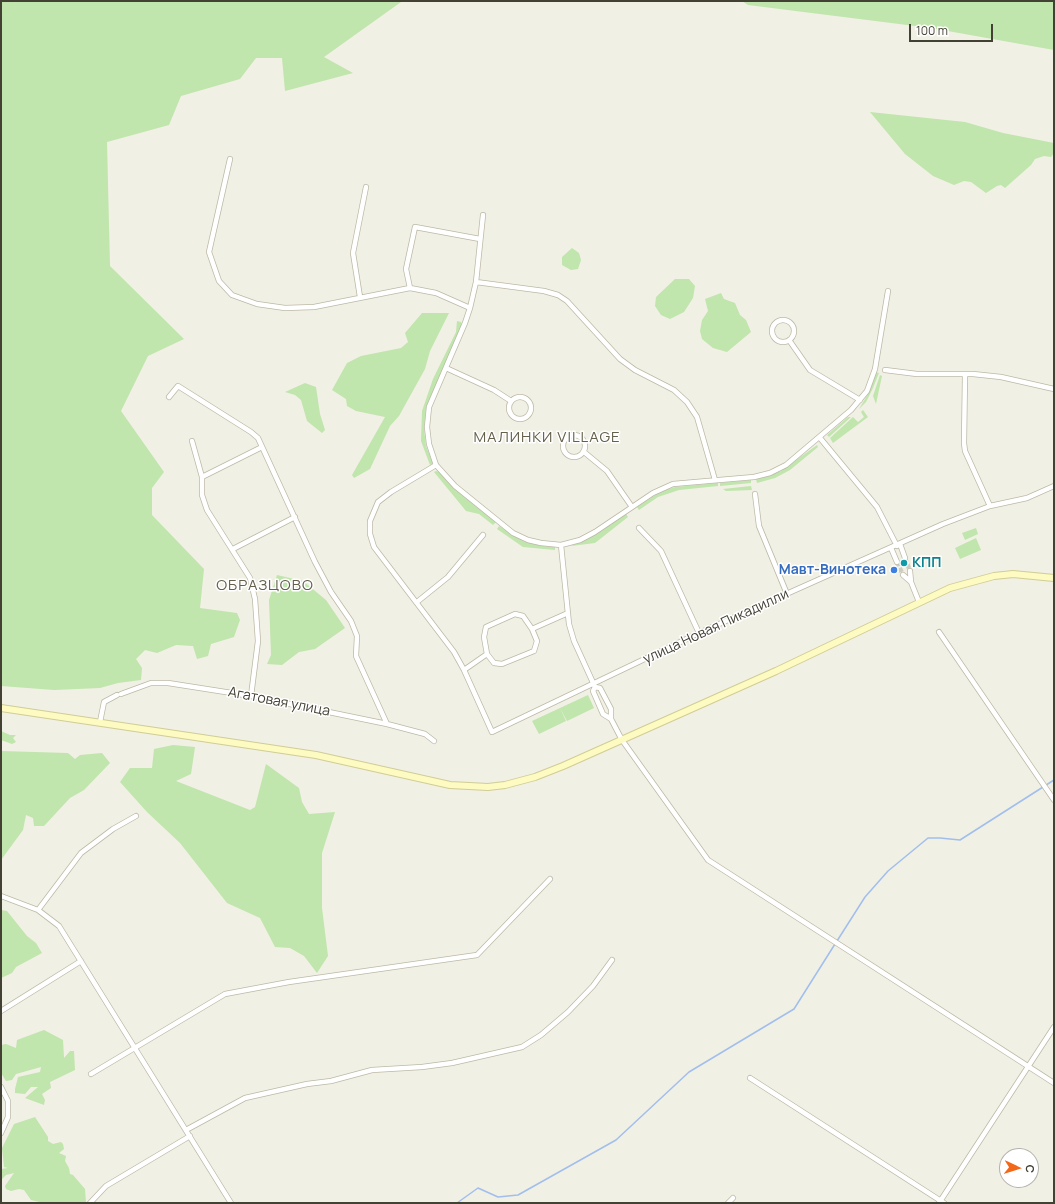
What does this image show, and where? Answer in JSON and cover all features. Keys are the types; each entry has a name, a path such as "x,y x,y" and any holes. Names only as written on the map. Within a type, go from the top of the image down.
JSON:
{"street":[{"path":"230,159 209,252 219,281 232,295 257,304 285,308 314,307 410,288 436,292 470,308"},
{"path":"360,297 353,253 366,187"},
{"path":"483,215 476,282 470,308 429,407 427,428 429,444 436,465 456,486 513,533 528,540 562,545 580,540 595,532 653,493 673,484 754,477 770,473 786,465 820,438 860,400 867,391 875,369 888,291"},
{"path":"410,288 406,268 415,227 480,239"},
{"path":"476,282 544,291 558,295 567,301 620,359 634,370 674,390 687,402 697,417 715,480"},
{"path":"786,321 792,325 794,332 789,340 781,342 774,338 772,332 776,323 786,321"},
{"path":"789,340 810,370 860,400"},
{"path":"446,368 494,390 511,401"},
{"path":"885,370 917,374 1001,377 1054,389"},
{"path":"965,375 965,451 990,506"},
{"path":"168,397 178,386 251,432 258,438 315,562 331,592 351,621 357,636 356,656 386,724"},
{"path":"517,397 527,399 531,408 528,415 521,419 514,417 509,411 511,401 517,397"},
{"path":"572,435 579,436 584,441 584,452 575,458 568,455 564,449 564,442 572,435"},
{"path":"820,438 877,507 905,558"},
{"path":"192,441 202,477 202,495 207,510 250,578 255,599 258,641 251,696"},
{"path":"202,477 262,448"},
{"path":"584,452 607,471 632,507"},
{"path":"436,465 391,492 378,502 370,521 370,534 374,547 454,652 464,670 487,654"},
{"name":"улица Новая Пикадилли","path":"464,670 492,732 595,686 699,633 898,545 990,506 1027,498 1054,486"},
{"path":"756,494 759,526 788,594"},
{"path":"233,549 295,517"},
{"path":"639,528 660,551 699,633"},
{"path":"417,602 448,577 483,534"},
{"path":"562,545 569,624 574,640 595,686 600,688 611,709 611,719 622,740 708,860 1054,1083"},
{"path":"892,548 897,562"},
{"path":"910,571 911,582 919,602"},
{"path":"903,575 911,582"},
{"path":"1,708 316,755 450,785 488,787 505,785 535,777 622,740 776,671 950,588 994,576 1021,575 1054,578"},
{"path":"532,628 568,613"},
{"path":"515,614 523,616 532,628 537,641 534,651 502,664 494,663 487,654 484,637 486,628 515,614"},
{"path":"939,632 1054,800"},
{"name":"Агатовая улица","path":"100,722 104,702 119,694 151,683 168,683 251,696 386,724 425,734 434,741"},
{"path":"595,686 593,691 603,714 611,719"},
{"path":"38,910 81,853 113,829 136,816"},
{"path":"91,1074 225,994 289,982 477,955 550,879"},
{"path":"1,896 38,910 59,926 231,1203"},
{"path":"186,1130 245,1098 307,1084 331,1081 372,1070 422,1067 522,1047 541,1035 568,1012 593,986 612,960"},
{"path":"1,1011 81,961"},
{"path":"750,1078 941,1202 1027,1066 1054,1027"},
{"path":"1,1087 8,1102 8,1117 1,1133"},
{"path":"90,1203 106,1186 190,1136"},
{"path":"728,1203 733,1198"}],"green space":[{"path":"1,1 401,2 324,57 353,73 285,91 282,58 256,58 240,79 181,96 169,125 107,142 110,266 184,339 148,356 121,411 164,472 152,488 152,515 204,569 200,608 237,613 240,620 234,637 211,644 208,656 197,659 193,646 176,645 157,653 145,650 136,659 142,668 141,680 118,683 100,688 54,690 1,686"},
{"path":"742,1 1054,1 1054,50 931,28 748,5"},
{"path":"870,112 965,122 1003,133 1054,143 1054,153 1051,157 1044,156 1035,159 1031,165 1005,188 1001,185 997,186 986,193 971,182 964,181 954,185 933,176 905,154"},
{"path":"572,248 579,253 581,260 578,269 571,270 562,265 562,257"},
{"path":"675,279 689,279 695,286 693,298 684,312 670,319 661,315 655,306 656,297"},
{"path":"721,293 724,299 735,303 740,315 746,320 751,332 727,352 713,348 702,339 700,331 702,320 708,311 705,299"},
{"path":"422,313 449,313 430,351 425,369 399,416 390,426 370,469 354,478 352,475 385,417 356,411 347,406 346,399 332,390 347,363 361,356 401,348 408,342 405,333"},
{"path":"457,321 461,322 462,325 426,408 424,428 426,446 432,461 432,464 430,465 421,441 422,411 433,379 456,332"},
{"path":"876,372 879,373 873,388 866,402 859,409 868,394"},
{"path":"880,375 882,376 876,404 873,396"},
{"path":"305,383 316,387 320,414 325,430 322,433 307,421 301,400 295,395 285,392"},
{"path":"863,410 868,417 833,443 830,438 853,417 858,422 864,417 861,412"},
{"path":"848,417 851,417 829,437 827,435"},
{"path":"817,445 818,447 790,470 775,478 757,483 756,479 781,471"},
{"path":"434,472 439,472 461,494 496,522 493,525 479,514 466,511"},
{"path":"751,480 751,483 720,486 720,483"},
{"path":"718,483 718,486 679,490 658,497 639,510 637,507 660,492 675,487"},
{"path":"751,486 752,490 726,491 723,489"},
{"path":"626,514 628,517 595,543 571,546 591,537"},
{"path":"499,526 523,541 542,546 555,547 555,550 523,547 497,529"},
{"path":"976,528 978,534 965,540 962,533"},
{"path":"976,538 981,550 960,559 955,548"},
{"path":"277,575 303,581 326,600 345,628 315,649 299,652 282,665 267,664 271,655 269,600"},
{"path":"588,695 594,708 567,721 560,708"},
{"path":"560,708 566,721 539,734 532,721"},
{"path":"1,731 10,735 16,735 13,738 16,742 12,744 1,740"},
{"path":"173,745 195,747 191,774 176,781 250,810 255,807 266,764 299,788 302,802 309,814 335,812 322,853 322,908 328,956 317,973 304,956 290,948 275,947 260,918 227,903 180,843 147,812 120,782 130,768 152,768 154,749"},
{"path":"1,751 68,753 75,759 80,755 102,753 110,763 84,790 70,798 44,826 34,826 33,818 26,815 23,830 1,860"},
{"path":"1,910 7,911 27,936 36,943 42,953 16,967 12,973 1,978"},
{"path":"44,1030 63,1040 64,1058 70,1051 74,1051 75,1070 50,1082 51,1088 42,1094 45,1100 44,1105 25,1098 38,1087 31,1087 25,1094 15,1093 18,1077 40,1072 41,1067 16,1074 12,1080 6,1081 1,1073 1,1045 6,1044 16,1048 17,1040"},
{"path":"35,1117 48,1137 48,1141 53,1144 61,1142 63,1144 64,1149 59,1153 66,1156 65,1161 69,1168 70,1174 73,1175 85,1189 86,1203 44,1203 31,1200 24,1190 19,1189 11,1191 6,1189 5,1186 14,1173 6,1175 1,1180 1,1169 8,1168 4,1167 2,1148 14,1124"}],"waterway":[{"path":"837,941 865,897 888,871 928,838 960,840 1054,780"},
{"path":"457,1203 478,1188 498,1197 518,1195 616,1140 689,1072 794,1009 835,944"}],"tunnel":[{"path":"905,558 910,571"},
{"path":"897,562 903,575"}],"place":[{"name":"КПП","path":"904,563"},
{"name":"Мавт-Винотека","path":"894,570"}],"district":[{"name":"МАЛИНКИ VILLAGE","path":"547,438"},
{"name":"ОБРАЗЦОВО","path":"265,586"}]}
